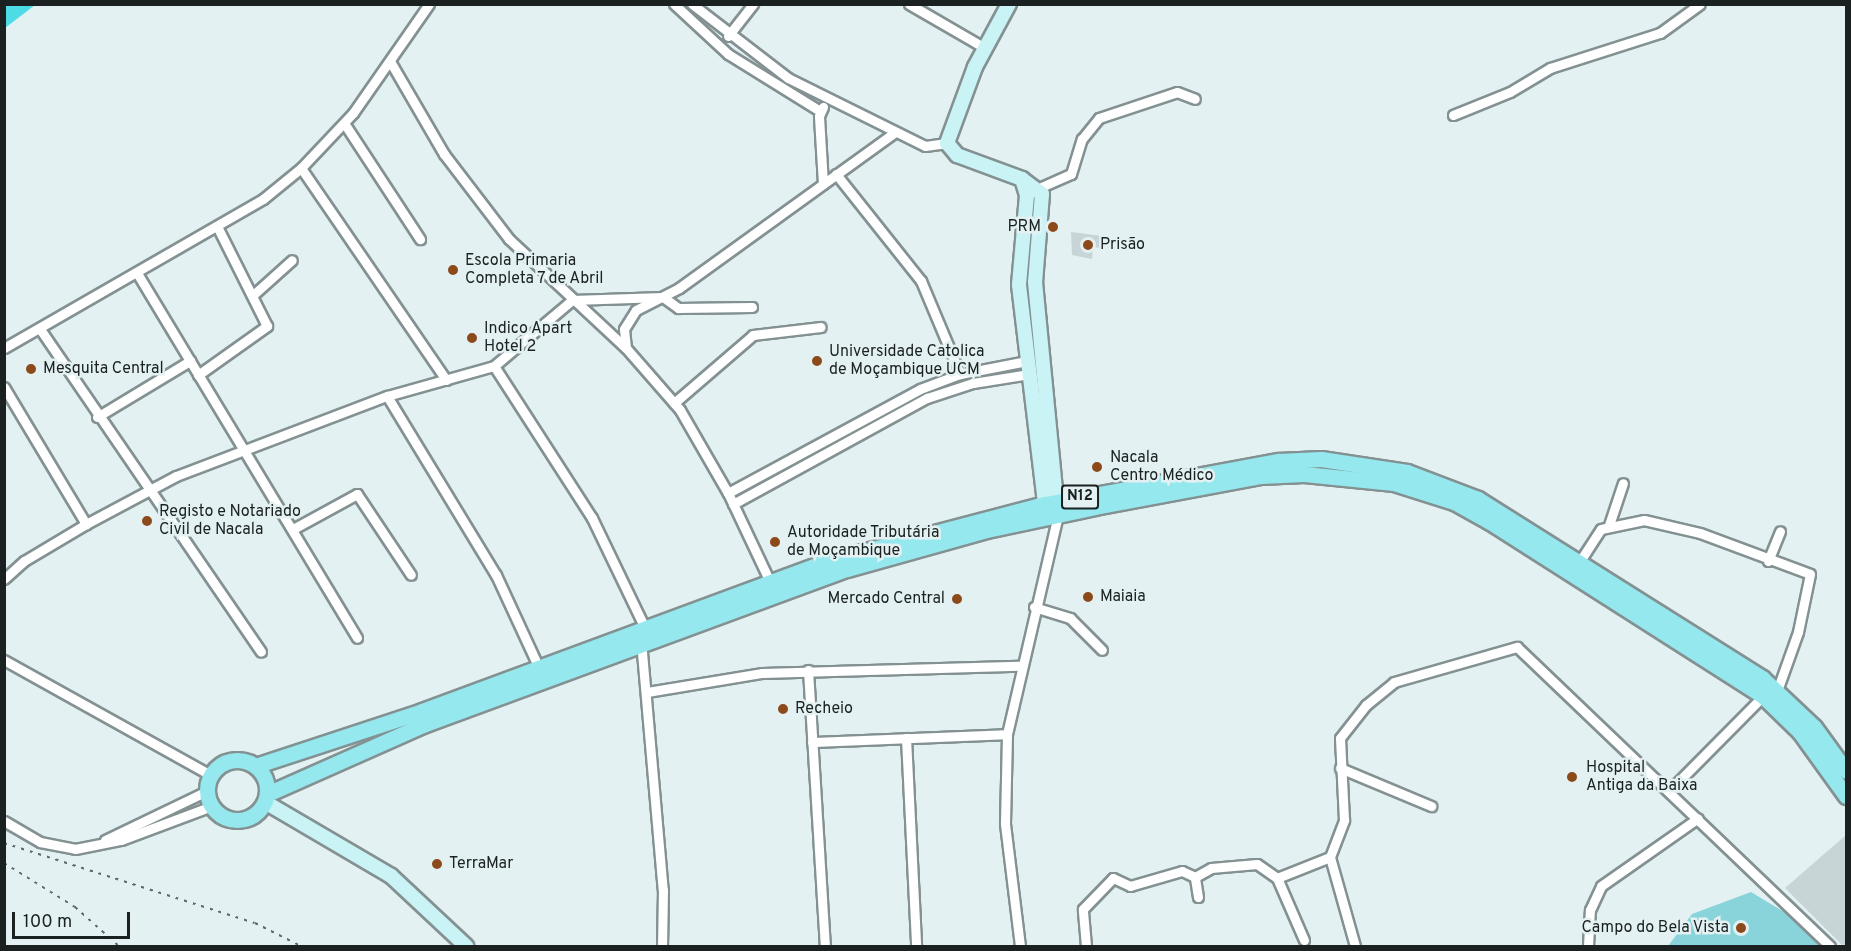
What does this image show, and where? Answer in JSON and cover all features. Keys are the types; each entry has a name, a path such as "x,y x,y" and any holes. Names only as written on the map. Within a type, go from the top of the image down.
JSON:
{"main road":[{"name":"N12","path":"255,766 423,718 772,586 1051,510 1278,461 1355,462 1452,487 1580,561 1770,694 1814,727 1846,771"},
{"name":"N12","path":"1051,510 1272,475 1335,474 1394,483 1454,502 1770,694 1846,796"},
{"name":"N12","path":"266,798 423,718 539,668 642,634"},
{"path":"228,761 255,766 265,778 266,798 242,819 225,818 209,798 211,775 228,761"}],"street":[{"path":"4,348 40,330 218,228 254,206 301,168 344,123 391,63 429,4"},
{"path":"674,4 728,54 820,111"},
{"path":"692,4 728,36 828,100 925,146 947,143"},
{"path":"728,36 753,4"},
{"path":"909,4 985,48"},
{"path":"947,143 985,48 1009,4"},
{"path":"1453,115 1510,92 1550,68 1660,33 1700,4"},
{"path":"391,63 444,154 509,239 626,348 674,403 728,493 772,586"},
{"path":"1039,188 1071,174 1082,139 1100,118 1180,92 1195,99"},
{"path":"823,184 820,111 828,100"},
{"path":"344,123 420,239"},
{"path":"626,348 624,329 631,316 663,297 895,132"},
{"path":"947,143 957,155 1022,178 1039,188 1042,199 1035,282 1053,537 1019,666 1007,734 1007,857 1020,946"},
{"path":"301,168 446,380"},
{"path":"836,174 921,281 960,375"},
{"path":"1022,178 1027,195 1019,285 1028,368 1051,510"},
{"path":"198,375 266,330 266,322 218,228"},
{"path":"253,296 292,260"},
{"path":"137,273 357,638"},
{"path":"4,579 24,561 151,487 387,396 494,366 572,300 663,297 678,308 752,307"},
{"path":"674,403 753,335 821,327"},
{"path":"40,330 98,417 151,487 261,651"},
{"path":"98,417 190,362"},
{"path":"494,366 592,518 642,634 663,890 662,946"},
{"path":"728,493 920,389 960,375 1028,368"},
{"path":"733,504 927,398 1028,368"},
{"path":"4,387 86,524"},
{"path":"387,396 496,575 539,668"},
{"path":"1609,525 1623,483"},
{"path":"293,529 357,494 411,575"},
{"path":"1580,561 1601,529 1609,525 1652,522 1700,533 1811,577 1798,632 1770,694 1669,791"},
{"path":"1768,561 1780,531"},
{"path":"1034,607 1070,618 1102,650"},
{"path":"1355,946 1330,857 1344,820 1338,746 1344,732 1366,705 1395,682 1517,647 1830,946"},
{"path":"4,660 211,775"},
{"path":"647,692 725,677 808,670 1019,666"},
{"path":"808,670 825,946"},
{"path":"812,742 1007,734"},
{"path":"906,738 916,946"},
{"path":"1341,768 1431,806"},
{"path":"4,821 55,847 92,846 209,798"},
{"path":"92,846 209,798"},
{"path":"266,798 391,876 466,946"},
{"path":"1588,946 1590,910 1601,886 1698,818"},
{"path":"1277,878 1330,857"},
{"path":"1086,946 1083,909 1113,878 1130,886 1182,872 1195,877 1232,864 1257,864 1277,878 1304,940"},
{"path":"1195,877 1198,897"}],"shaded area":[{"path":"5,4 35,4 35,5 5,28"},
{"name":"Campo do Bela Vista","path":"1751,892 1786,913 1820,946 1668,946 1692,914"}],"building":[{"name":"Prisão","path":"1071,232 1102,236 1101,248 1093,247 1092,259 1072,255"},
{"path":"1846,835 1846,946 1843,946 1785,888"}],"railway":[{"path":"4,843 255,923 301,946"},
{"path":"4,863 75,907 119,946"}],"place":[{"name":"PRM","path":"1053,227"},
{"name":"Prisão","path":"1088,245"},
{"name":"Escola Primaria Completa 7 de Abril","path":"453,270"},
{"name":"Indico Apart Hotel 2","path":"472,338"},
{"name":"Universidade Catolica de Moçambique UCM","path":"817,361"},
{"name":"Mesquita Central","path":"31,369"},
{"name":"Nacala Centro Médico","path":"1097,467"},
{"name":"Registo e Notariado Civil de Nacala","path":"147,521"},
{"name":"Autoridade Tributária de Moçambique","path":"775,542"},
{"name":"Maiaia","path":"1088,597"},
{"name":"Mercado Central","path":"957,599"},
{"name":"Recheio","path":"783,709"},
{"name":"Hospital Antiga da Baixa","path":"1572,777"},
{"name":"TerraMar","path":"437,864"},
{"name":"Campo do Bela Vista","path":"1741,928"}]}
